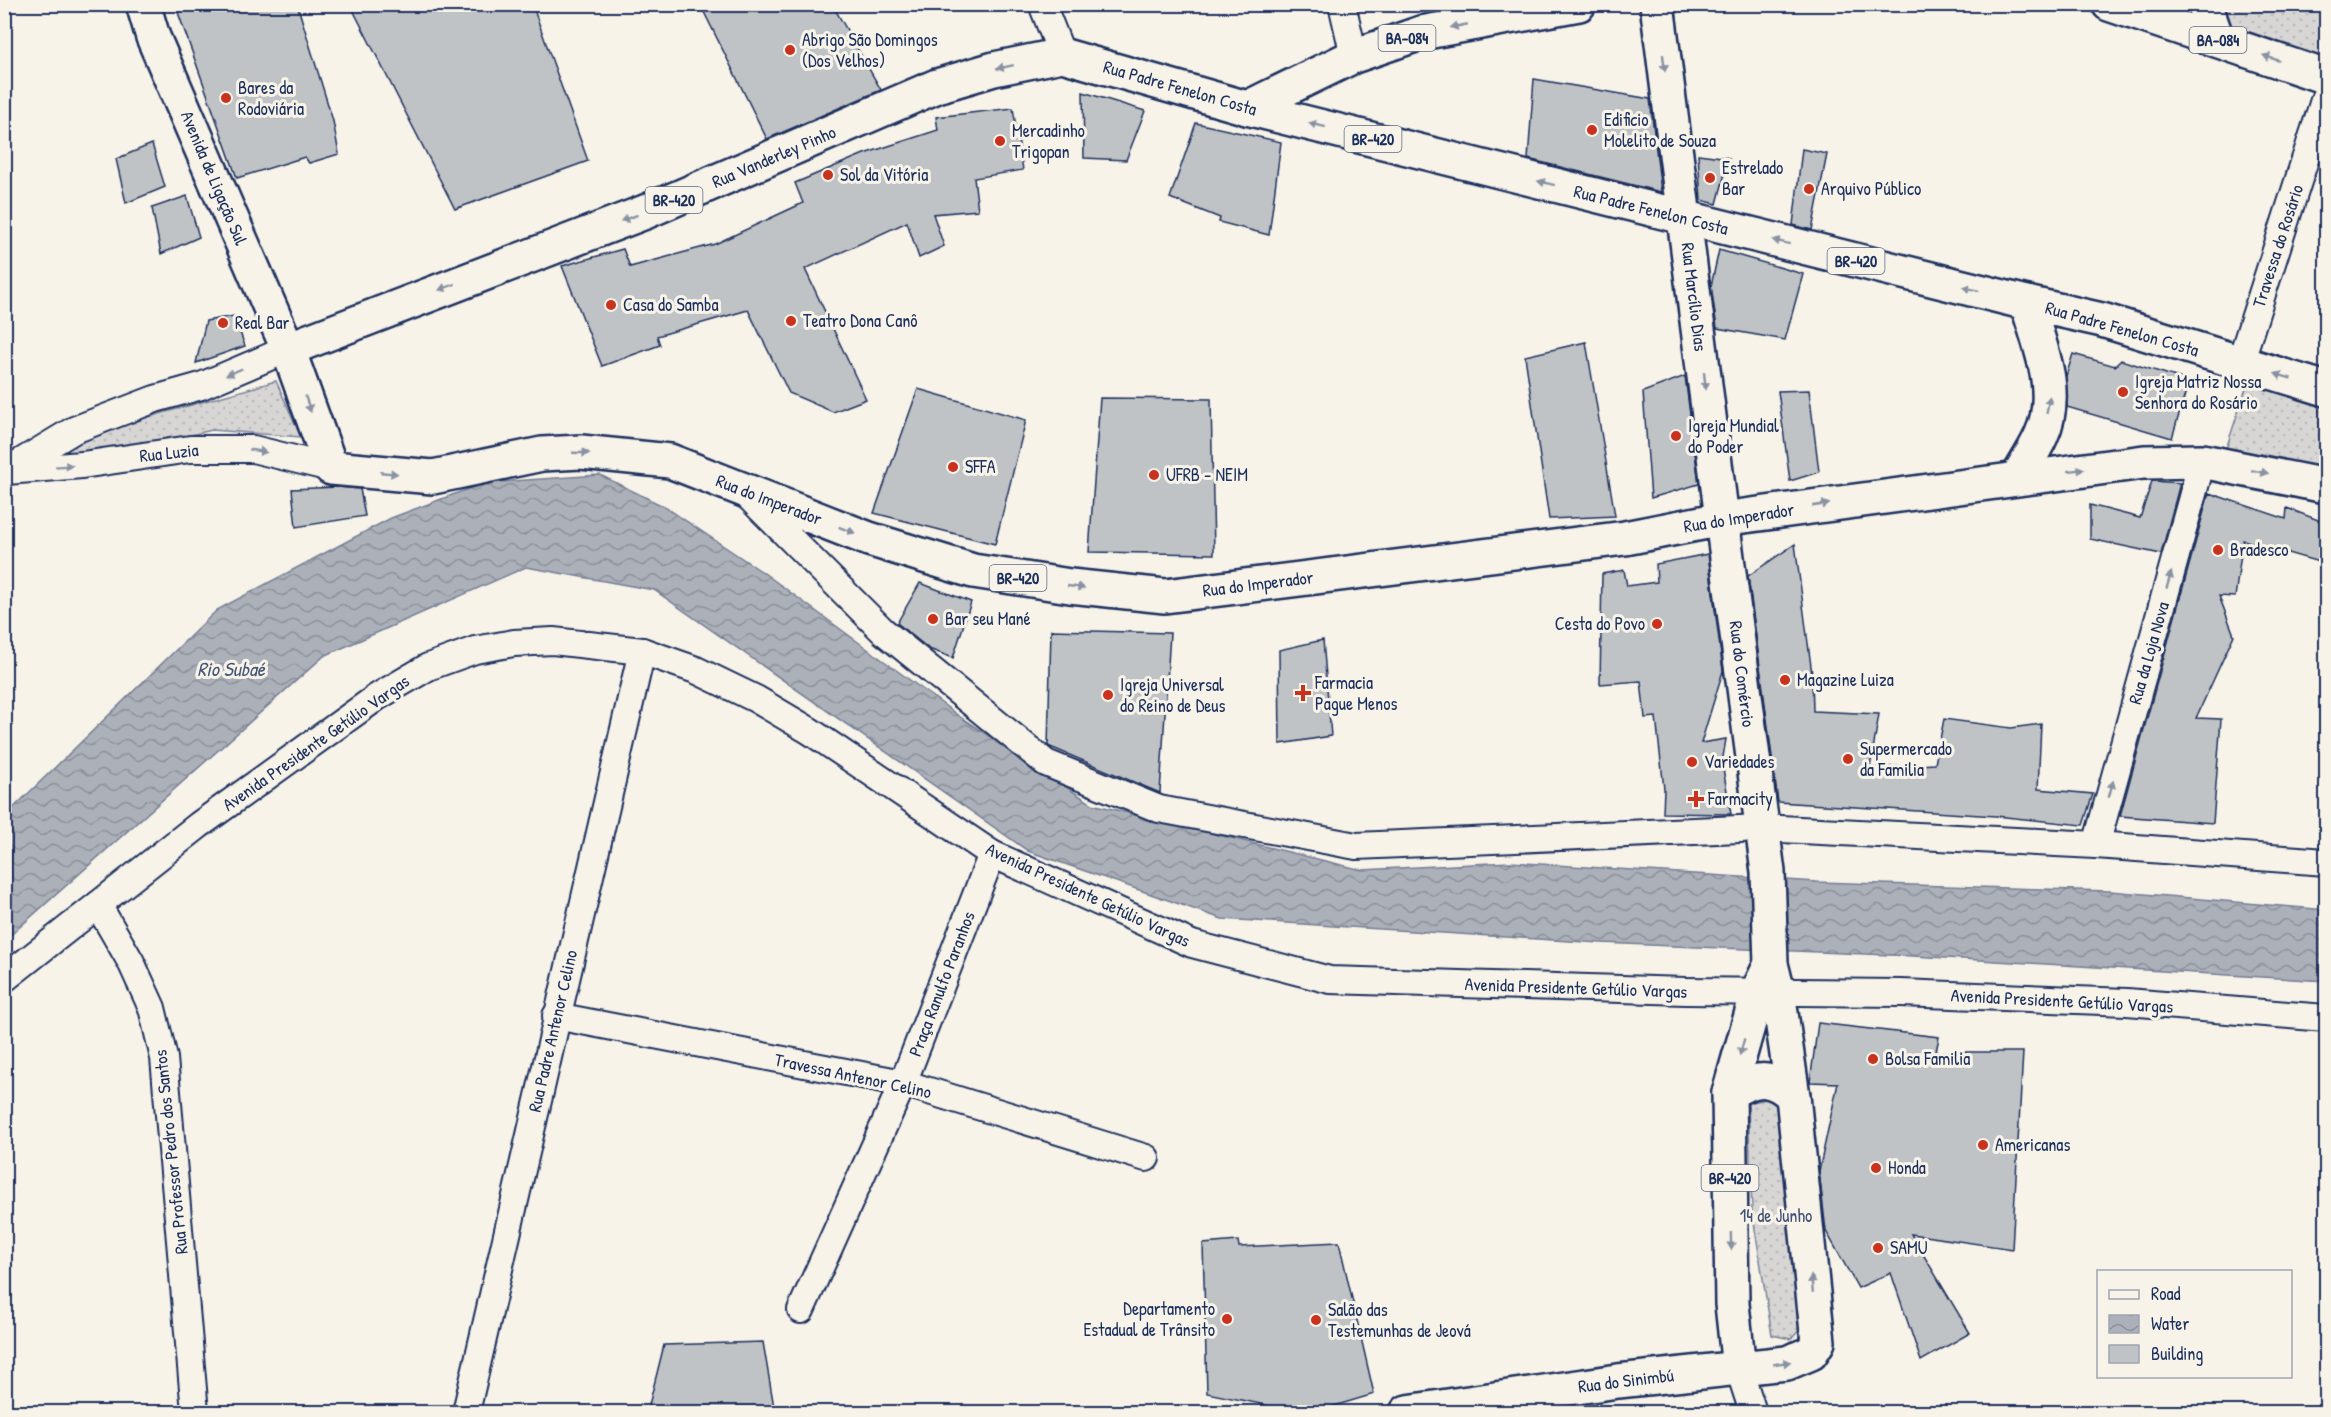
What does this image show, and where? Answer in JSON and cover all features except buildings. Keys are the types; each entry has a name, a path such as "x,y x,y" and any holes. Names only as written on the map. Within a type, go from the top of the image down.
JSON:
{"main road":[{"name":"Avenida de Ligação Sul","path":"143,4 153,37 288,349 331,468"},
{"name":"BA-084","path":"1247,108 1354,56 1420,33 1579,4"},
{"name":"Rua Marcílio Dias","path":"1657,4 1722,519"},
{"name":"BA-084","path":"2109,4 2326,77"},
{"path":"2205,4 2217,39"},
{"name":"Rua Vanderley Pinho","path":"288,349 519,258 645,212 937,86 994,69 1062,55"},
{"name":"Rua Padre Fenelon Costa","path":"1062,55 1247,108 2102,320 2326,389"},
{"path":"2018,477 2042,434 2050,399 2046,363 2027,303"},
{"name":"Rua do Imperador","path":"331,468 433,477 542,454 581,452 670,461 869,539 973,571 1070,586 1165,596 1625,538 1722,519 2018,477 2144,462 2202,461 2326,486"},
{"name":"Rua do Comércio","path":"1722,519 1762,828"},
{"name":"BR-420","path":"1762,828 1768,872 1769,975 1793,1096 1818,1342 1811,1353 1801,1359 1739,1369 1732,1304 1729,1093 1769,975"},
{"path":"1729,1093 1749,1081 1763,1080 1781,1084 1793,1096"},
{"name":"Rua do Sinimbú","path":"1407,1413 1618,1381 1739,1369"}],"street":[{"path":"1042,4 1062,55"},
{"path":"1342,4 1354,56"},
{"name":"Travessa do Rosário","path":"2240,363 2326,94"},
{"name":"Rua Luzia","path":"5,471 74,430 155,399 201,386 288,349"},
{"name":"Rua Luzia","path":"5,471 82,465 190,448 253,449 331,468"},
{"name":"Rua da Loja Nova","path":"2096,845 2202,461"},
{"path":"741,489 883,631 1046,763 1159,809 1356,846 1762,828 2096,845 2326,862"},
{"name":"Avenida Presidente Getúlio Vargas","path":"4,979 199,825 376,697 428,667 475,650 514,643 553,641 642,651 696,670 756,699 810,731 992,854 1192,944 1330,980 1685,991 1769,975 1901,993 2115,1002 2326,1018"},
{"name":"Rua Padre Antenor Celino","path":"466,1413 642,651"},
{"name":"Praça Ranulfo Paranhos","path":"801,1310 903,1083 992,854"},
{"name":"Rua Professor Pedro dos Santos","path":"98,905 130,962 152,1008 164,1058 195,1413"},
{"name":"Travessa Antenor Celino","path":"556,1016 903,1083 1146,1158"},
{"path":"1739,1369 1753,1413"}],"green space":[{"path":"2217,4 2326,5 2326,60 2223,24"},
{"path":"2249,379 2326,401 2326,470 2226,449"},
{"path":"276,381 301,437 212,430 86,459 49,463 60,442"},
{"name":"14 de Junho","path":"1784,1095 1810,1319 1791,1339 1772,1335 1752,1210 1748,1103"}],"water":[{"name":"Rio Subaé","path":"600,475 665,507 764,573 963,719 1092,804 1362,870 1510,862 1817,882 2110,891 2326,910 2326,981 1913,956 1601,943 1222,919 1028,851 654,590 526,567 324,656 5,940 5,816 217,610 391,518 484,483"}],"place":[{"name":"Abrigo São Domingos (Dos Velhos)","path":"790,50"},
{"name":"Bares da Rodoviária","path":"226,98"},
{"name":"Edificio Molelito de Souza","path":"1592,130"},
{"name":"Mercadinho Trigopan","path":"1000,141"},
{"name":"Sol da Vitória","path":"828,175"},
{"name":"Estrelado Bar","path":"1710,178"},
{"name":"Arquivo Público","path":"1809,189"},
{"name":"Casa do Samba","path":"611,305"},
{"name":"Teatro Dona Canô","path":"791,321"},
{"name":"Real Bar","path":"223,323"},
{"name":"Igreja Matriz Nossa Senhora do Rosário","path":"2123,392"},
{"name":"Igreja Mundial do Poder","path":"1676,436"},
{"name":"SFFA","path":"953,467"},
{"name":"UFRB - NEIM","path":"1154,475"},
{"name":"Bradesco","path":"2218,550"},
{"name":"Bar seu Mané","path":"933,619"},
{"name":"Cesta do Povo","path":"1657,624"},
{"name":"Magazine Luiza","path":"1785,680"},
{"name":"Farmacia Pague Menos","path":"1303,693"},
{"name":"Igreja Universal do Reino de Deus","path":"1108,695"},
{"name":"Supermercado da Familia","path":"1848,759"},
{"name":"Variedades","path":"1692,762"},
{"name":"Farmacity","path":"1696,799"},
{"name":"Bolsa Familia","path":"1873,1059"},
{"name":"Americanas","path":"1983,1145"},
{"name":"Honda","path":"1876,1168"},
{"name":"SAMU","path":"1878,1248"},
{"name":"Departamento Estadual de Trânsito","path":"1227,1319"},
{"name":"Salão das Testemunhas de Jeová","path":"1316,1320"}]}
